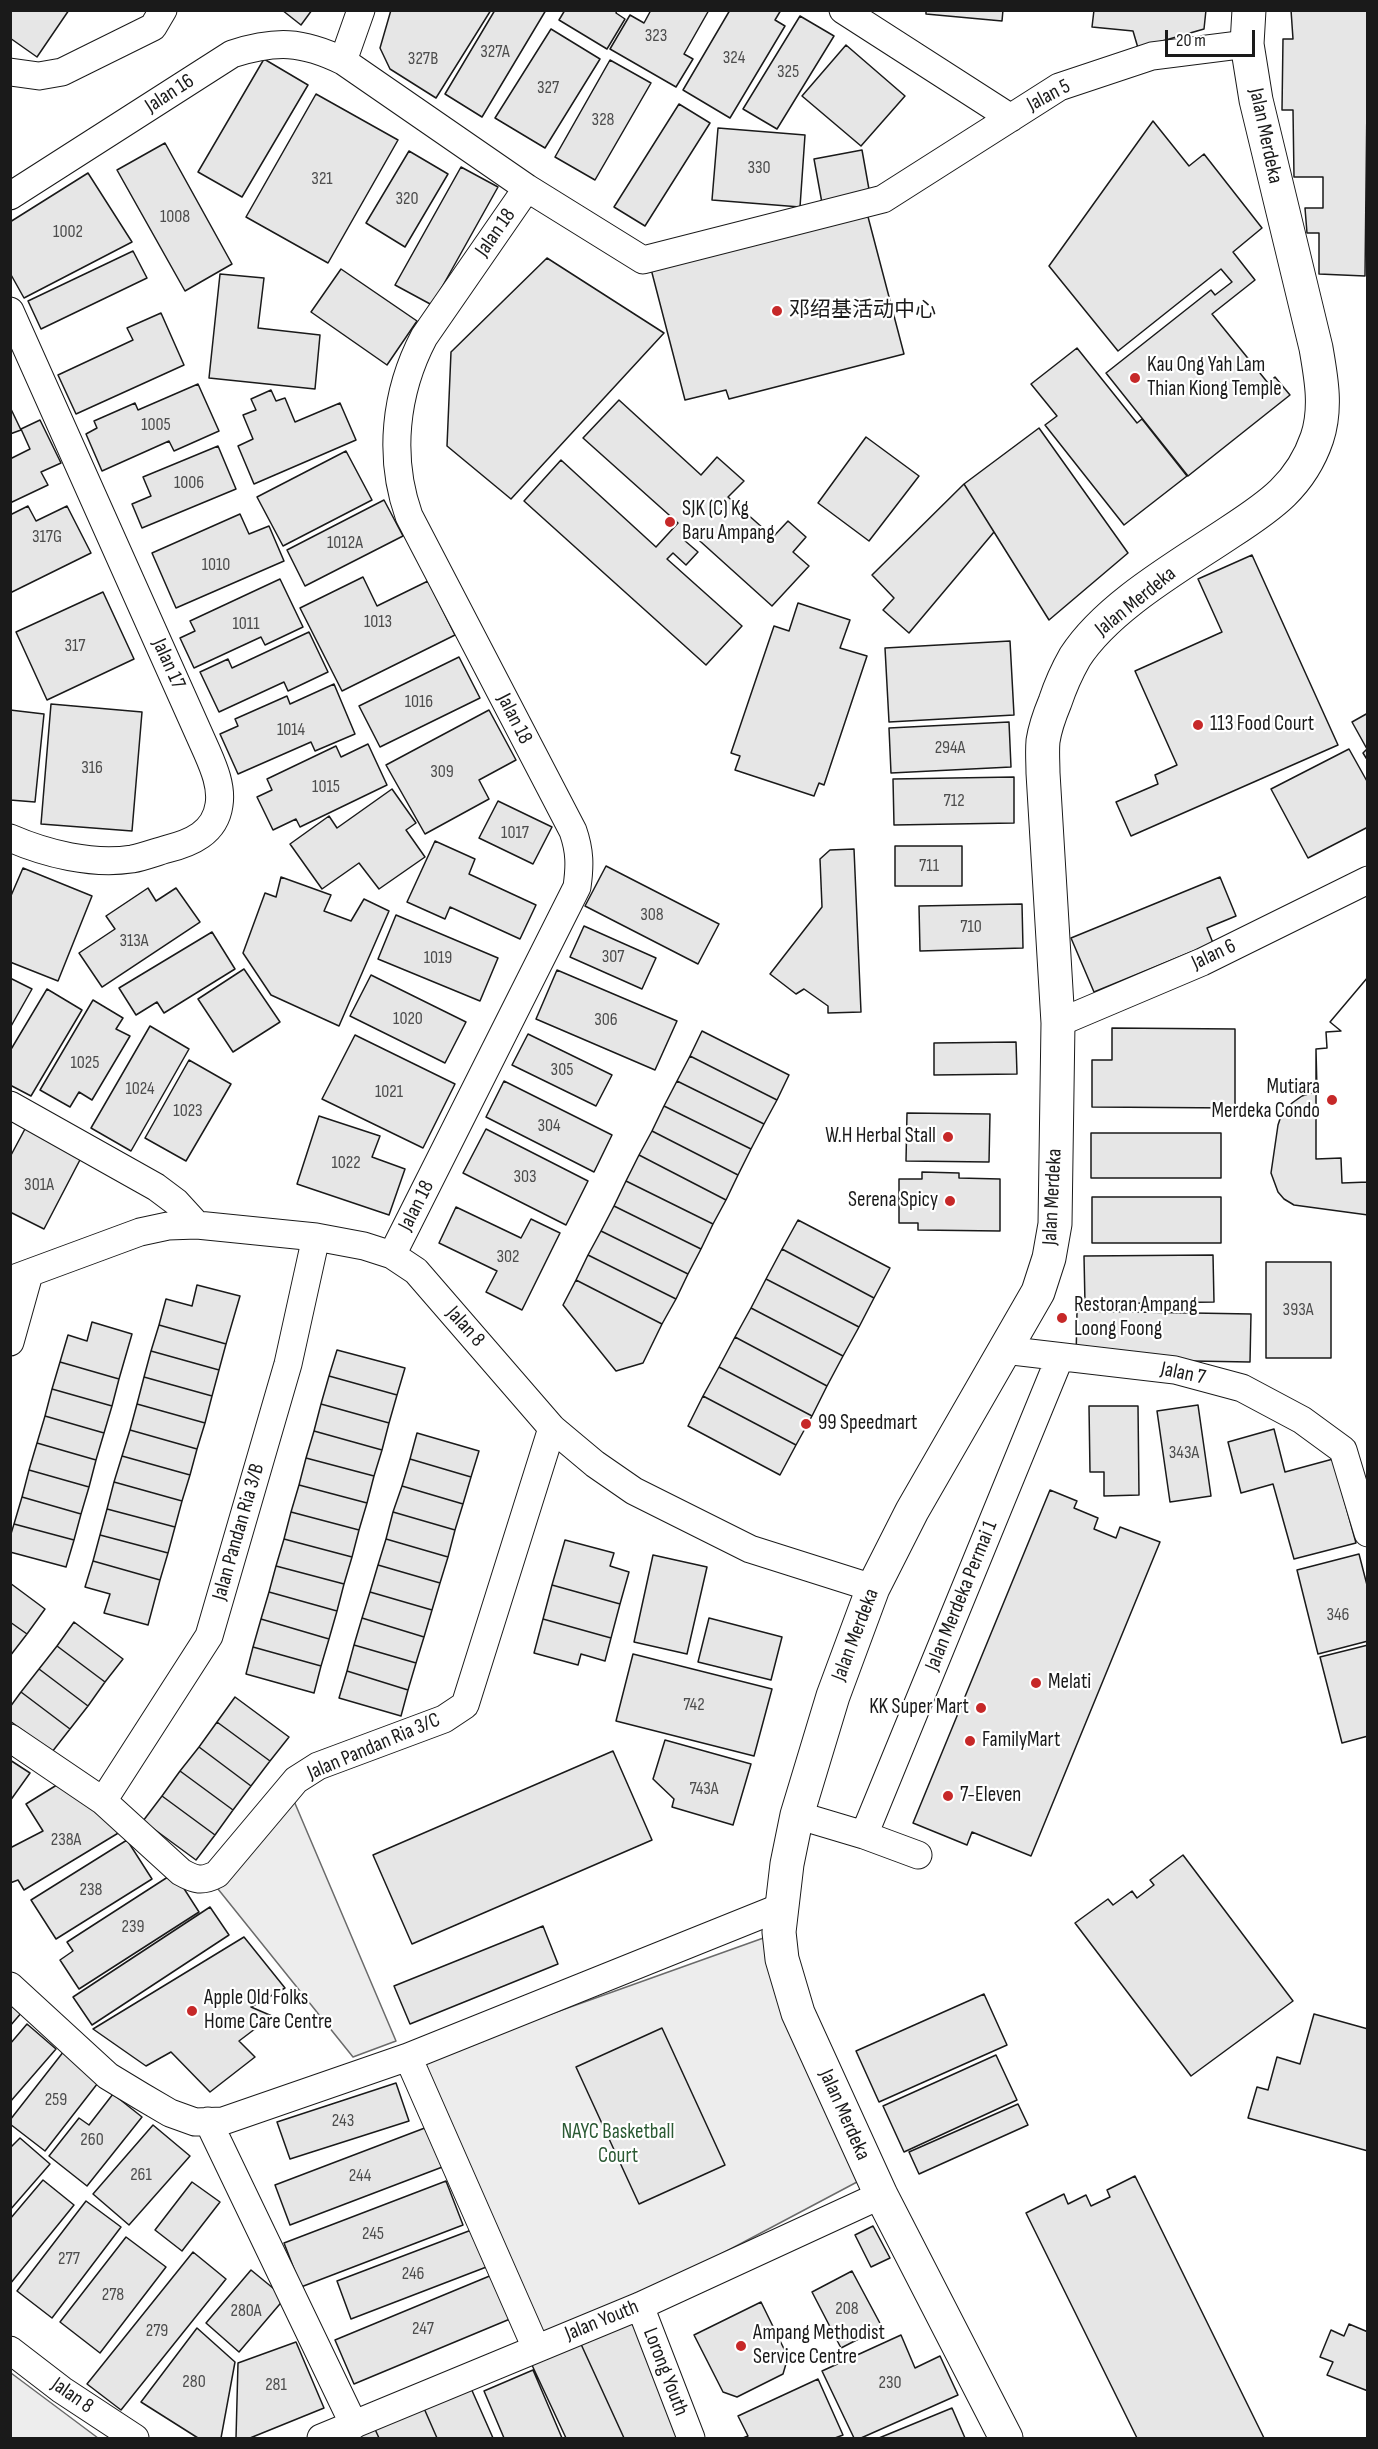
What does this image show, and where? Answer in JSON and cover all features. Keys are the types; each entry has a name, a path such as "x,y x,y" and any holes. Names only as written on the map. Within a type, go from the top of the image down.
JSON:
{"street":[{"path":"10,72 39,76 62,72 153,27 163,10"},
{"path":"343,61 361,10"},
{"name":"Jalan 5","path":"843,10 1011,118 1059,87 1152,56 1247,44"},
{"name":"Jalan Merdeka","path":"1006,2439 880,2195 798,2013 782,1959 779,1932 781,1907 797,1815 833,1696 873,1588 912,1511 1038,1292 1049,1258 1055,1224 1058,1023 1043,741 1062,683 1076,656 1105,622 1157,581 1279,498 1292,485 1317,437 1322,412 1322,385 1316,348 1267,154 1256,100 1247,44 1250,10"},
{"name":"Jalan 16","path":"10,196 232,54 262,46 301,45 318,49 343,61"},
{"name":"Jalan 18","path":"343,61 527,188 643,260 883,199 1011,118"},
{"name":"Jalan 18","path":"392,1255 577,887 580,868 579,849 573,831 409,516 400,492 396,466 396,430 412,359 424,337 527,188"},
{"name":"Jalan 17","path":"10,311 207,752 219,787 219,805 213,823 201,837 187,844 131,859 94,859 57,854 10,838"},
{"name":"Jalan 6","path":"1058,1023 1202,962 1368,880"},
{"path":"10,1106 156,1187 176,1202 196,1225"},
{"name":"Jalan 8","path":"20,1277 140,1232 168,1226 196,1225 316,1237 364,1246 392,1255 416,1271 552,1428 634,1491 750,1549 873,1588"},
{"name":"Jalan Pandan Ria 3/B","path":"103,1801 209,1635 288,1364 316,1237"},
{"path":"10,1342 20,1277"},
{"name":"Jalan 7","path":"1004,1350 1175,1370 1242,1389 1302,1420 1355,1454 1368,1533"},
{"name":"Jalan Merdeka Permai 1","path":"864,1835 1060,1357"},
{"name":"Jalan Pandan Ria 3/C","path":"10,1738 103,1801 182,1872 196,1880 207,1880 217,1874 296,1780 318,1766 444,1719 465,1705 552,1428"},
{"path":"797,1815 864,1835 918,1856"},
{"path":"10,1986 108,2076 170,2113 195,2122 223,2121 408,2057 781,1907"},
{"path":"408,2057 536,2348"},
{"path":"208,2121 354,2425"},
{"name":"Jalan Youth","path":"321,2439 640,2306 880,2195"},
{"name":"Lorong Youth","path":"640,2306 691,2439"},
{"name":"Jalan 8","path":"10,2350 62,2390 135,2439"}],"shaded area":[{"path":"291,1794 396,2041 353,2057 218,1889"},
{"name":"NAYC Basketball Court","path":"769,1936 857,2182 642,2296 544,2336 422,2060"},
{"path":"11,2373 98,2438 11,2438"}],"building":[{"path":"10,10 69,10 37,57 10,38"},
{"path":"282,10 312,10 301,25"},
{"path":"391,10 491,10 436,98 390,69 380,48"},
{"path":"495,10 546,10 482,117 445,94"},
{"path":"565,10 617,10 616,13 625,19 607,49 559,20"},
{"path":"651,10 709,10 684,54 693,59 676,87 610,49 630,15 644,23"},
{"path":"730,10 781,10 775,20 785,26 730,118 683,90"},
{"path":"926,10 1003,10 1002,21 926,14"},
{"path":"1094,10 1206,10 1204,29 1138,48 1133,31 1092,27"},
{"path":"1291,10 1368,10 1365,276 1319,274 1319,233 1307,233 1305,208 1323,208 1323,177 1294,177 1293,110 1282,110 1283,39 1293,39"},
{"path":"800,16 834,36 777,129 743,109"},
{"path":"551,29 600,59 545,148 495,118"},
{"path":"846,45 905,96 861,146 802,96"},
{"path":"264,59 308,85 242,197 198,172"},
{"path":"610,60 651,83 595,180 555,157"},
{"path":"316,94 398,140 328,263 246,217"},
{"path":"679,104 710,123 645,226 614,207"},
{"path":"1153,121 1189,166 1204,154 1262,228 1233,252 1255,280 1212,314 1268,383 1275,377 1290,395 1188,476 1106,373 1211,290 1215,295 1232,282 1221,269 1118,351 1049,266"},
{"path":"718,128 805,135 800,207 712,200"},
{"path":"165,143 232,264 185,291 117,170"},
{"path":"862,150 870,195 822,203 814,159"},
{"path":"409,151 448,174 405,247 366,223"},
{"path":"461,167 498,187 432,305 395,285"},
{"path":"88,173 132,242 24,298 10,273 10,222"},
{"name":"邓绍基活动中心","path":"867,213 904,354 729,399 726,390 685,400 651,269"},
{"path":"133,251 147,278 41,329 28,301"},
{"path":"547,258 664,333 511,499 447,446 451,352"},
{"path":"341,269 417,321 387,365 311,312"},
{"path":"220,274 264,278 258,328 320,335 315,389 209,378"},
{"path":"161,313 184,365 76,414 58,375 133,340 127,328"},
{"path":"1077,348 1137,423 1142,419 1187,476 1124,525 1045,425 1057,416 1031,384"},
{"path":"198,384 219,431 174,451 169,441 102,471 86,434 97,428 94,421 135,403 138,410"},
{"path":"271,390 276,401 285,398 295,422 340,403 356,440 254,484 238,446 253,439 243,415 256,410 251,399"},
{"path":"619,400 701,475 717,457 744,481 728,497 773,537 788,521 806,537 793,552 809,566 772,606 691,533 684,540 698,552 686,565 673,553 667,559 742,626 706,665 524,501 561,460 656,547 678,523 583,438"},
{"path":"10,407 21,430 10,434"},
{"path":"40,420 61,463 41,472 48,485 10,503 10,459 30,449 21,429"},
{"path":"1039,428 1128,553 1049,620 964,484"},
{"path":"866,437 919,476 869,541 818,503"},
{"path":"218,446 236,489 142,528 132,504 151,496 143,477"},
{"path":"346,451 372,500 283,546 257,497"},
{"path":"964,484 994,532 909,633 883,610 894,598 872,575"},
{"path":"384,500 403,536 305,586 287,550"},
{"path":"28,506 36,521 67,506 91,553 10,593 10,515"},
{"path":"240,514 249,534 269,526 284,561 176,608 152,553"},
{"path":"1252,555 1338,745 1131,836 1116,802 1158,784 1155,775 1177,765 1135,671 1222,632 1198,579"},
{"path":"363,577 377,606 428,581 455,635 342,691 300,608"},
{"path":"280,579 303,627 265,645 261,637 194,668 180,638 195,631 190,621"},
{"path":"103,592 134,659 47,700 16,632"},
{"path":"798,603 850,620 840,648 867,656 824,785 819,783 814,796 735,770 740,756 731,753 774,626 789,631"},
{"path":"309,632 328,672 288,691 284,682 219,712 200,672 228,659 232,668"},
{"path":"1010,641 1014,715 889,722 885,648"},
{"path":"459,657 480,698 380,747 359,706"},
{"path":"334,684 355,734 315,751 311,742 238,774 220,734 238,726 235,719 287,696 290,704"},
{"path":"51,704 142,712 132,831 41,824"},
{"path":"10,710 44,714 35,802 10,800"},
{"path":"489,710 516,760 479,780 489,799 425,834 386,765"},
{"path":"1368,713 1368,761 1363,753 1367,749 1352,722"},
{"path":"1009,722 1011,767 891,773 889,728"},
{"path":"368,744 387,785 300,827 296,819 273,830 257,797 272,790 267,779 336,746 341,757"},
{"path":"1349,749 1368,783 1368,827 1308,858 1271,789"},
{"path":"1014,777 1014,823 894,825 893,779"},
{"path":"392,789 416,823 406,830 425,857 379,889 359,863 322,889 290,844 329,816 337,828"},
{"path":"498,801 552,827 533,864 479,838"},
{"path":"435,841 475,859 469,874 536,905 520,939 450,907 445,919 407,902"},
{"path":"895,846 962,846 962,886 895,886"},
{"path":"854,849 861,1012 828,1013 828,1006 804,989 796,994 770,974 822,907 820,859 830,850"},
{"path":"606,866 719,924 698,964 585,906"},
{"path":"23,868 92,896 58,981 10,962 10,898"},
{"path":"281,877 331,895 324,911 351,921 364,899 389,911 339,1026 271,995 243,953 265,893 276,897"},
{"path":"1220,877 1236,916 1207,928 1213,943 1094,992 1071,938"},
{"path":"148,888 156,901 176,888 200,922 102,987 79,953 115,929 106,916"},
{"path":"1022,904 1023,948 920,951 919,906"},
{"path":"396,915 498,958 480,1001 378,959"},
{"path":"584,926 656,958 642,989 570,957"},
{"path":"212,932 235,969 164,1013 157,1002 136,1015 119,988"},
{"path":"244,969 280,1022 233,1052 198,999"},
{"path":"557,970 677,1021 655,1070 536,1019"},
{"path":"371,975 466,1022 445,1063 350,1016"},
{"name":"Mutiara Merdeka Condo","path":"1368,977 1368,1215 1294,1205 1278,1192 1271,1173 1278,1125 1281,1116 1292,1103 1302,1096 1317,1091 1316,1049 1327,1048 1326,1032 1341,1031 1330,1022"},
{"path":"1368,977 1368,1182 1342,1183 1341,1158 1316,1159 1316,1049 1327,1048 1326,1032 1341,1031 1330,1022"},
{"path":"10,978 32,989 10,1028"},
{"path":"47,989 82,1010 31,1096 10,1085 10,1051"},
{"path":"93,1000 123,1018 116,1029 130,1036 92,1100 79,1092 70,1107 40,1090"},
{"path":"150,1026 189,1049 131,1151 91,1128"},
{"path":"1112,1028 1235,1029 1235,1108 1092,1107 1092,1060 1112,1060"},
{"path":"702,1031 789,1075 777,1100 690,1056"},
{"path":"528,1034 612,1075 596,1106 512,1065"},
{"path":"355,1035 455,1084 423,1148 322,1099"},
{"path":"1016,1042 1017,1074 934,1075 934,1043"},
{"path":"690,1056 777,1100 764,1124 677,1081"},
{"path":"189,1060 231,1084 186,1161 145,1138"},
{"path":"504,1081 612,1135 594,1172 486,1117"},
{"path":"677,1081 764,1124 751,1149 664,1106"},
{"path":"664,1106 751,1149 738,1175 652,1131"},
{"name":"W.H Herbal Stall","path":"907,1113 990,1114 989,1162 906,1161"},
{"path":"319,1116 380,1136 372,1157 405,1169 389,1215 297,1184"},
{"path":"26,1127 82,1156 44,1229 10,1212 10,1157"},
{"path":"486,1129 588,1181 566,1225 463,1173"},
{"path":"652,1131 738,1175 726,1200 639,1155"},
{"path":"1091,1133 1221,1133 1221,1178 1091,1178"},
{"path":"639,1155 726,1200 713,1224 626,1181"},
{"name":"Serena Spicy","path":"922,1172 959,1173 959,1178 1000,1179 1000,1231 918,1230 918,1223 899,1223 899,1179 922,1179"},
{"path":"626,1181 713,1224 701,1249 614,1206"},
{"path":"1092,1197 1221,1197 1221,1243 1092,1243"},
{"path":"614,1206 701,1249 688,1274 601,1231"},
{"path":"456,1207 521,1238 531,1219 560,1233 522,1310 486,1292 497,1271 439,1243"},
{"path":"798,1220 890,1268 874,1298 782,1249"},
{"path":"601,1231 688,1274 676,1299 588,1255"},
{"path":"782,1249 874,1298 859,1327 766,1279"},
{"path":"588,1255 676,1299 662,1324 576,1280"},
{"path":"1213,1255 1214,1302 1085,1304 1084,1256"},
{"path":"1266,1262 1331,1262 1331,1358 1266,1358"},
{"path":"766,1279 859,1327 843,1356 751,1308"},
{"path":"576,1280 662,1324 643,1363 616,1371 563,1305"},
{"path":"197,1285 240,1296 226,1344 159,1325 166,1299 192,1306"},
{"path":"751,1308 843,1356 827,1386 735,1337"},
{"path":"1077,1311 1251,1314 1250,1362 1076,1359"},
{"path":"92,1322 132,1334 119,1379 60,1362 68,1335 87,1341"},
{"path":"159,1325 226,1344 219,1370 151,1351"},
{"path":"735,1337 827,1386 812,1416 719,1367"},
{"path":"337,1350 405,1368 397,1395 329,1376"},
{"path":"151,1351 219,1370 212,1396 144,1377"},
{"path":"60,1362 119,1379 112,1406 52,1389"},
{"path":"719,1367 812,1416 796,1445 703,1396"},
{"path":"329,1376 397,1395 389,1423 321,1404"},
{"path":"144,1377 212,1396 205,1423 137,1404"},
{"path":"52,1389 112,1406 104,1433 45,1416"},
{"path":"703,1396 796,1445 780,1475 688,1426"},
{"path":"137,1404 205,1423 197,1449 130,1430"},
{"path":"321,1404 389,1423 382,1450 314,1431"},
{"path":"1198,1405 1211,1496 1170,1502 1157,1411"},
{"path":"1089,1406 1138,1406 1139,1495 1104,1496 1104,1472 1090,1472"},
{"path":"45,1416 104,1433 96,1460 37,1443"},
{"path":"1274,1429 1285,1472 1333,1459 1356,1543 1294,1559 1273,1484 1241,1493 1228,1442"},
{"path":"130,1430 197,1449 190,1475 122,1456"},
{"path":"314,1431 382,1450 374,1476 306,1458"},
{"path":"417,1433 479,1451 471,1477 410,1459"},
{"path":"37,1443 96,1460 89,1487 29,1470"},
{"path":"122,1456 190,1475 182,1501 114,1482"},
{"path":"306,1458 374,1476 367,1503 299,1485"},
{"path":"410,1459 471,1477 463,1504 402,1486"},
{"path":"29,1470 89,1487 81,1514 22,1497"},
{"path":"114,1482 182,1501 175,1527 107,1509"},
{"path":"299,1485 367,1503 359,1530 291,1512"},
{"path":"402,1486 463,1504 455,1530 393,1512"},
{"name":"Melati","path":"1050,1490 1077,1501 1074,1508 1098,1518 1094,1529 1116,1538 1120,1527 1160,1542 1031,1856 972,1832 967,1845 913,1823"},
{"path":"22,1497 81,1514 74,1540 14,1524"},
{"path":"107,1509 175,1527 168,1553 100,1535"},
{"path":"291,1512 359,1530 352,1557 284,1539"},
{"path":"393,1512 455,1530 448,1557 386,1539"},
{"path":"14,1524 74,1540 66,1567 10,1552 10,1537"},
{"path":"100,1535 168,1553 160,1580 93,1561"},
{"path":"284,1539 352,1557 344,1584 276,1566"},
{"path":"386,1539 448,1557 440,1583 378,1565"},
{"path":"565,1540 614,1553 610,1566 629,1572 620,1604 552,1585"},
{"path":"1359,1554 1368,1589 1368,1641 1318,1654 1297,1570"},
{"path":"653,1555 707,1567 687,1654 634,1642"},
{"path":"93,1561 160,1580 148,1625 104,1613 110,1594 85,1587"},
{"path":"378,1565 440,1583 432,1610 370,1592"},
{"path":"276,1566 344,1584 337,1611 269,1592"},
{"path":"10,1583 45,1609 27,1634 10,1622"},
{"path":"552,1585 620,1604 611,1638 543,1619"},
{"path":"269,1592 337,1611 329,1639 261,1619"},
{"path":"370,1592 432,1610 424,1637 362,1618"},
{"path":"362,1618 424,1637 416,1663 354,1645"},
{"path":"709,1618 782,1637 771,1680 698,1662"},
{"path":"261,1619 329,1639 321,1666 253,1647"},
{"path":"543,1619 611,1638 605,1661 581,1654 578,1665 534,1653"},
{"path":"10,1622 27,1634 10,1656"},
{"path":"74,1622 123,1659 105,1682 57,1646"},
{"path":"354,1645 416,1663 408,1690 347,1671"},
{"path":"1368,1645 1368,1736 1342,1743 1320,1657"},
{"path":"57,1646 105,1682 88,1706 39,1669"},
{"path":"253,1647 321,1666 314,1693 246,1674"},
{"path":"633,1654 772,1689 754,1756 616,1721"},
{"path":"39,1669 88,1706 70,1729 21,1692"},
{"path":"347,1671 408,1690 401,1716 339,1698"},
{"path":"21,1692 70,1729 52,1752 10,1721 10,1707"},
{"path":"235,1697 289,1737 270,1761 217,1722"},
{"path":"217,1722 270,1761 251,1786 199,1747"},
{"path":"665,1740 751,1764 733,1825 672,1807 674,1799 653,1779"},
{"path":"199,1747 251,1786 233,1810 180,1771"},
{"path":"613,1751 652,1840 412,1944 373,1855"},
{"path":"10,1760 30,1773 10,1801"},
{"path":"180,1771 233,1810 215,1835 162,1796"},
{"path":"60,1783 120,1832 24,1890 18,1880 10,1883 10,1848 43,1831 26,1804"},
{"path":"162,1796 215,1835 196,1860 143,1821"},
{"path":"127,1840 152,1879 56,1939 31,1900"},
{"path":"1183,1855 1293,2001 1191,2076 1075,1923 1108,1899 1113,1905 1132,1891 1137,1898 1154,1885 1150,1880"},
{"path":"174,1873 199,1912 79,1989 60,1960 73,1951 67,1942"},
{"path":"210,1907 229,1935 92,2025 73,1997"},
{"path":"543,1926 558,1964 410,2024 394,1986"},
{"name":"Apple Old Folks Home Care Centre","path":"244,1937 285,1988 251,2007 272,2016 239,2041 255,2057 210,2092 171,2052 146,2066 93,2029"},
{"path":"10,1989 29,2004 10,2026"},
{"path":"984,1994 1007,2045 879,2102 856,2051"},
{"path":"1314,2014 1368,2029 1368,2151 1248,2118 1257,2087 1268,2090 1277,2057 1300,2064"},
{"path":"27,2024 56,2049 10,2102 10,2044"},
{"path":"662,2028 725,2165 639,2204 576,2067"},
{"path":"64,2051 101,2079 45,2151 10,2124 10,2120"},
{"path":"996,2055 1017,2100 904,2152 883,2106"},
{"path":"396,2083 409,2121 290,2159 277,2122"},
{"path":"113,2094 142,2117 87,2186 49,2156 79,2118 89,2125"},
{"path":"1018,2104 1028,2125 919,2174 909,2152"},
{"path":"153,2125 190,2156 129,2225 93,2194"},
{"path":"430,2126 445,2166 290,2225 275,2185"},
{"path":"20,2138 50,2164 10,2210 10,2148"},
{"path":"1135,2176 1264,2438 1137,2438 1026,2213 1064,2194 1068,2204 1086,2195 1091,2206 1110,2197 1107,2190"},
{"path":"43,2180 74,2205 10,2284 10,2219"},
{"path":"446,2181 463,2225 301,2287 284,2243"},
{"path":"192,2182 220,2202 182,2251 155,2230"},
{"path":"86,2201 121,2227 52,2318 17,2291"},
{"path":"873,2226 890,2258 871,2267 855,2235"},
{"path":"474,2229 489,2266 351,2319 337,2281"},
{"path":"126,2237 166,2267 100,2353 60,2322"},
{"path":"193,2252 226,2279 121,2410 87,2384"},
{"path":"251,2270 285,2298 239,2352 206,2323"},
{"path":"852,2271 882,2327 841,2348 812,2292"},
{"path":"492,2275 510,2319 354,2384 335,2340"},
{"name":"Ampang Methodist Service Centre","path":"761,2302 788,2357 783,2374 737,2397 723,2392 694,2335"},
{"path":"632,2318 686,2438 624,2438 580,2342"},
{"path":"1349,2324 1368,2332 1368,2391 1327,2375 1333,2362 1320,2357 1331,2330 1344,2336"},
{"path":"197,2328 235,2362 221,2438 198,2438 141,2402"},
{"path":"901,2335 915,2368 940,2356 958,2395 861,2438 854,2438 822,2371"},
{"path":"296,2342 324,2408 250,2438 236,2438 238,2363"},
{"path":"580,2342 624,2438 566,2438 531,2363"},
{"path":"533,2370 562,2438 504,2438 484,2391"},
{"path":"818,2379 843,2435 835,2438 743,2438 748,2436 738,2416"},
{"path":"470,2386 493,2438 437,2438 423,2406"},
{"path":"423,2406 437,2438 379,2438 374,2427"},
{"path":"952,2408 965,2438 879,2438"},
{"path":"374,2427 379,2438 348,2438"}],"place":[{"name":"邓绍基活动中心","path":"777,311"},
{"name":"Kau Ong Yah Lam Thian Kiong Temple","path":"1135,378"},
{"name":"SJK (C) Kg Baru Ampang","path":"670,522"},
{"name":"113 Food Court","path":"1198,725"},
{"name":"Mutiara Merdeka Condo","path":"1332,1100"},
{"name":"W.H Herbal Stall","path":"948,1137"},
{"name":"Serena Spicy","path":"950,1201"},
{"name":"Restoran Ampang Loong Foong","path":"1062,1318"},
{"name":"99 Speedmart","path":"806,1424"},
{"name":"Melati","path":"1036,1683"},
{"name":"KK Super Mart","path":"981,1708"},
{"name":"FamilyMart","path":"970,1741"},
{"name":"7-Eleven","path":"948,1796"},
{"name":"Apple Old Folks Home Care Centre","path":"192,2011"},
{"name":"Ampang Methodist Service Centre","path":"741,2346"}]}
